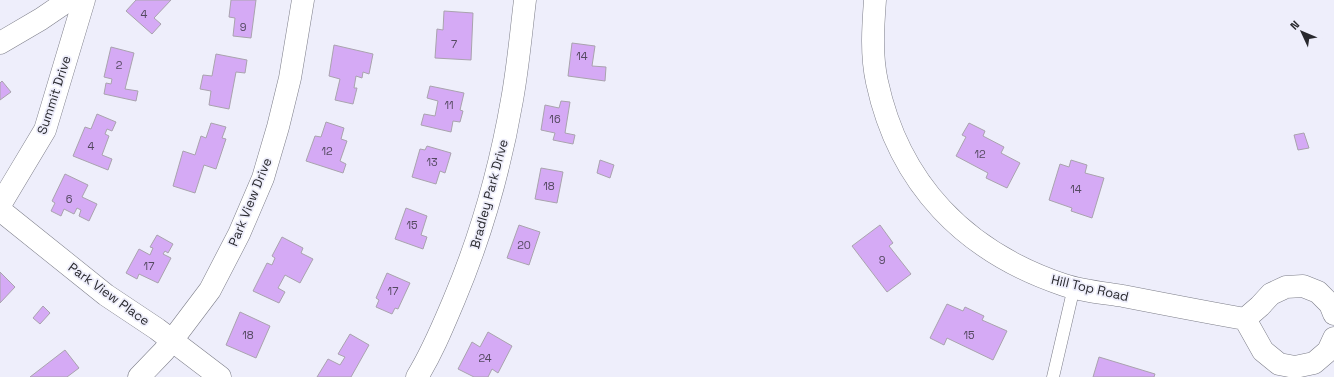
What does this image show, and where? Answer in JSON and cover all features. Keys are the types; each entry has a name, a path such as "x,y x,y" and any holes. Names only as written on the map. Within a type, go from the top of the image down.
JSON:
{"street":[{"path":"0,43 41,20 68,0"},
{"name":"Summit Drive","path":"0,205 45,130 84,0"},
{"name":"Park View Drive","path":"139,377 164,351 210,290 239,234 262,178 278,128 290,78 303,0"},
{"name":"Bradley Park Drive","path":"417,377 446,320 470,261 489,203 502,154 513,99 525,0"},
{"name":"Hill Top Road","path":"875,0 872,38 876,81 890,126 907,163 931,199 960,229 996,255 1028,272 1066,286 1245,319"},
{"name":"Park View Place","path":"0,210 106,295 172,340 220,377"},
{"path":"1334,314 1330,304 1318,292 1303,286 1286,287 1271,294 1245,319 1263,351 1279,364 1295,367 1314,363 1328,351 1334,338"}],"lane":[{"path":"1053,377 1074,287"}],"building":[{"path":"136,0 171,0 154,18 161,24 152,34 126,11"},
{"path":"231,0 256,0 251,38 233,36 235,18 229,17"},
{"path":"444,11 473,13 471,60 435,58 437,29 443,30"},
{"path":"572,43 595,46 592,66 606,67 605,81 568,76"},
{"path":"334,45 373,54 369,74 363,72 362,78 356,76 354,88 357,88 353,104 335,100 340,79 329,76"},
{"path":"111,47 134,53 125,89 138,91 136,101 104,94 106,83 111,84 112,79 104,77"},
{"path":"216,54 247,60 245,73 236,72 229,109 209,105 211,91 200,89 203,75 212,76"},
{"path":"2,81 11,92 0,100 0,83"},
{"path":"430,86 464,93 460,110 463,111 460,122 453,121 451,132 421,125 424,114 435,116 438,101 427,98"},
{"path":"561,101 570,102 565,133 575,135 573,144 553,140 555,133 541,130 545,105 559,108"},
{"path":"97,114 116,122 112,131 107,129 105,134 109,136 102,155 112,159 108,170 73,156 85,127 91,129"},
{"path":"326,122 344,128 341,139 347,141 340,161 346,164 343,173 306,161 315,136 321,137"},
{"path":"211,123 226,127 222,138 226,139 216,169 204,165 195,193 173,186 183,151 195,155 201,136 206,138"},
{"path":"969,123 985,131 983,136 1004,147 1001,153 1020,163 1007,188 986,178 988,173 956,156 966,137 962,135"},
{"path":"1304,133 1309,148 1298,150 1294,135"},
{"path":"427,146 451,153 445,173 440,171 436,184 412,177 420,149 425,150"},
{"path":"600,160 614,165 610,178 597,173"},
{"path":"1071,160 1087,165 1085,173 1104,178 1092,218 1071,211 1072,208 1049,200 1060,164 1069,167"},
{"path":"541,168 563,172 557,203 535,199"},
{"path":"65,174 88,185 82,197 97,204 89,221 79,216 81,210 77,208 74,214 64,209 61,216 51,211 55,203 52,201"},
{"path":"406,208 427,216 421,235 427,237 423,249 395,239"},
{"path":"519,225 540,232 529,265 507,258"},
{"path":"880,225 893,243 889,246 911,274 887,292 852,246"},
{"path":"157,235 173,244 168,253 165,251 163,254 171,258 158,283 139,274 137,279 126,273 139,249 150,255 153,248 150,247"},
{"path":"282,237 303,248 301,253 313,259 300,283 285,275 278,288 285,292 279,303 253,291 267,263 272,265 275,258 272,256"},
{"path":"0,272 15,287 0,303"},
{"path":"387,273 410,283 398,309 395,308 392,314 376,307 379,300 376,298"},
{"path":"947,304 963,311 965,307 984,316 982,320 1007,331 993,360 947,338 944,345 930,338"},
{"path":"43,306 50,313 40,324 33,318"},
{"path":"240,312 270,326 256,358 226,345"},
{"path":"488,332 512,346 498,373 492,369 488,377 474,377 458,369 472,342 480,347"},
{"path":"350,334 369,345 351,377 317,377 328,359 340,365 345,357 338,354"},
{"path":"65,350 79,368 67,377 30,377"},
{"path":"1099,357 1155,374 1154,377 1093,377"}]}
